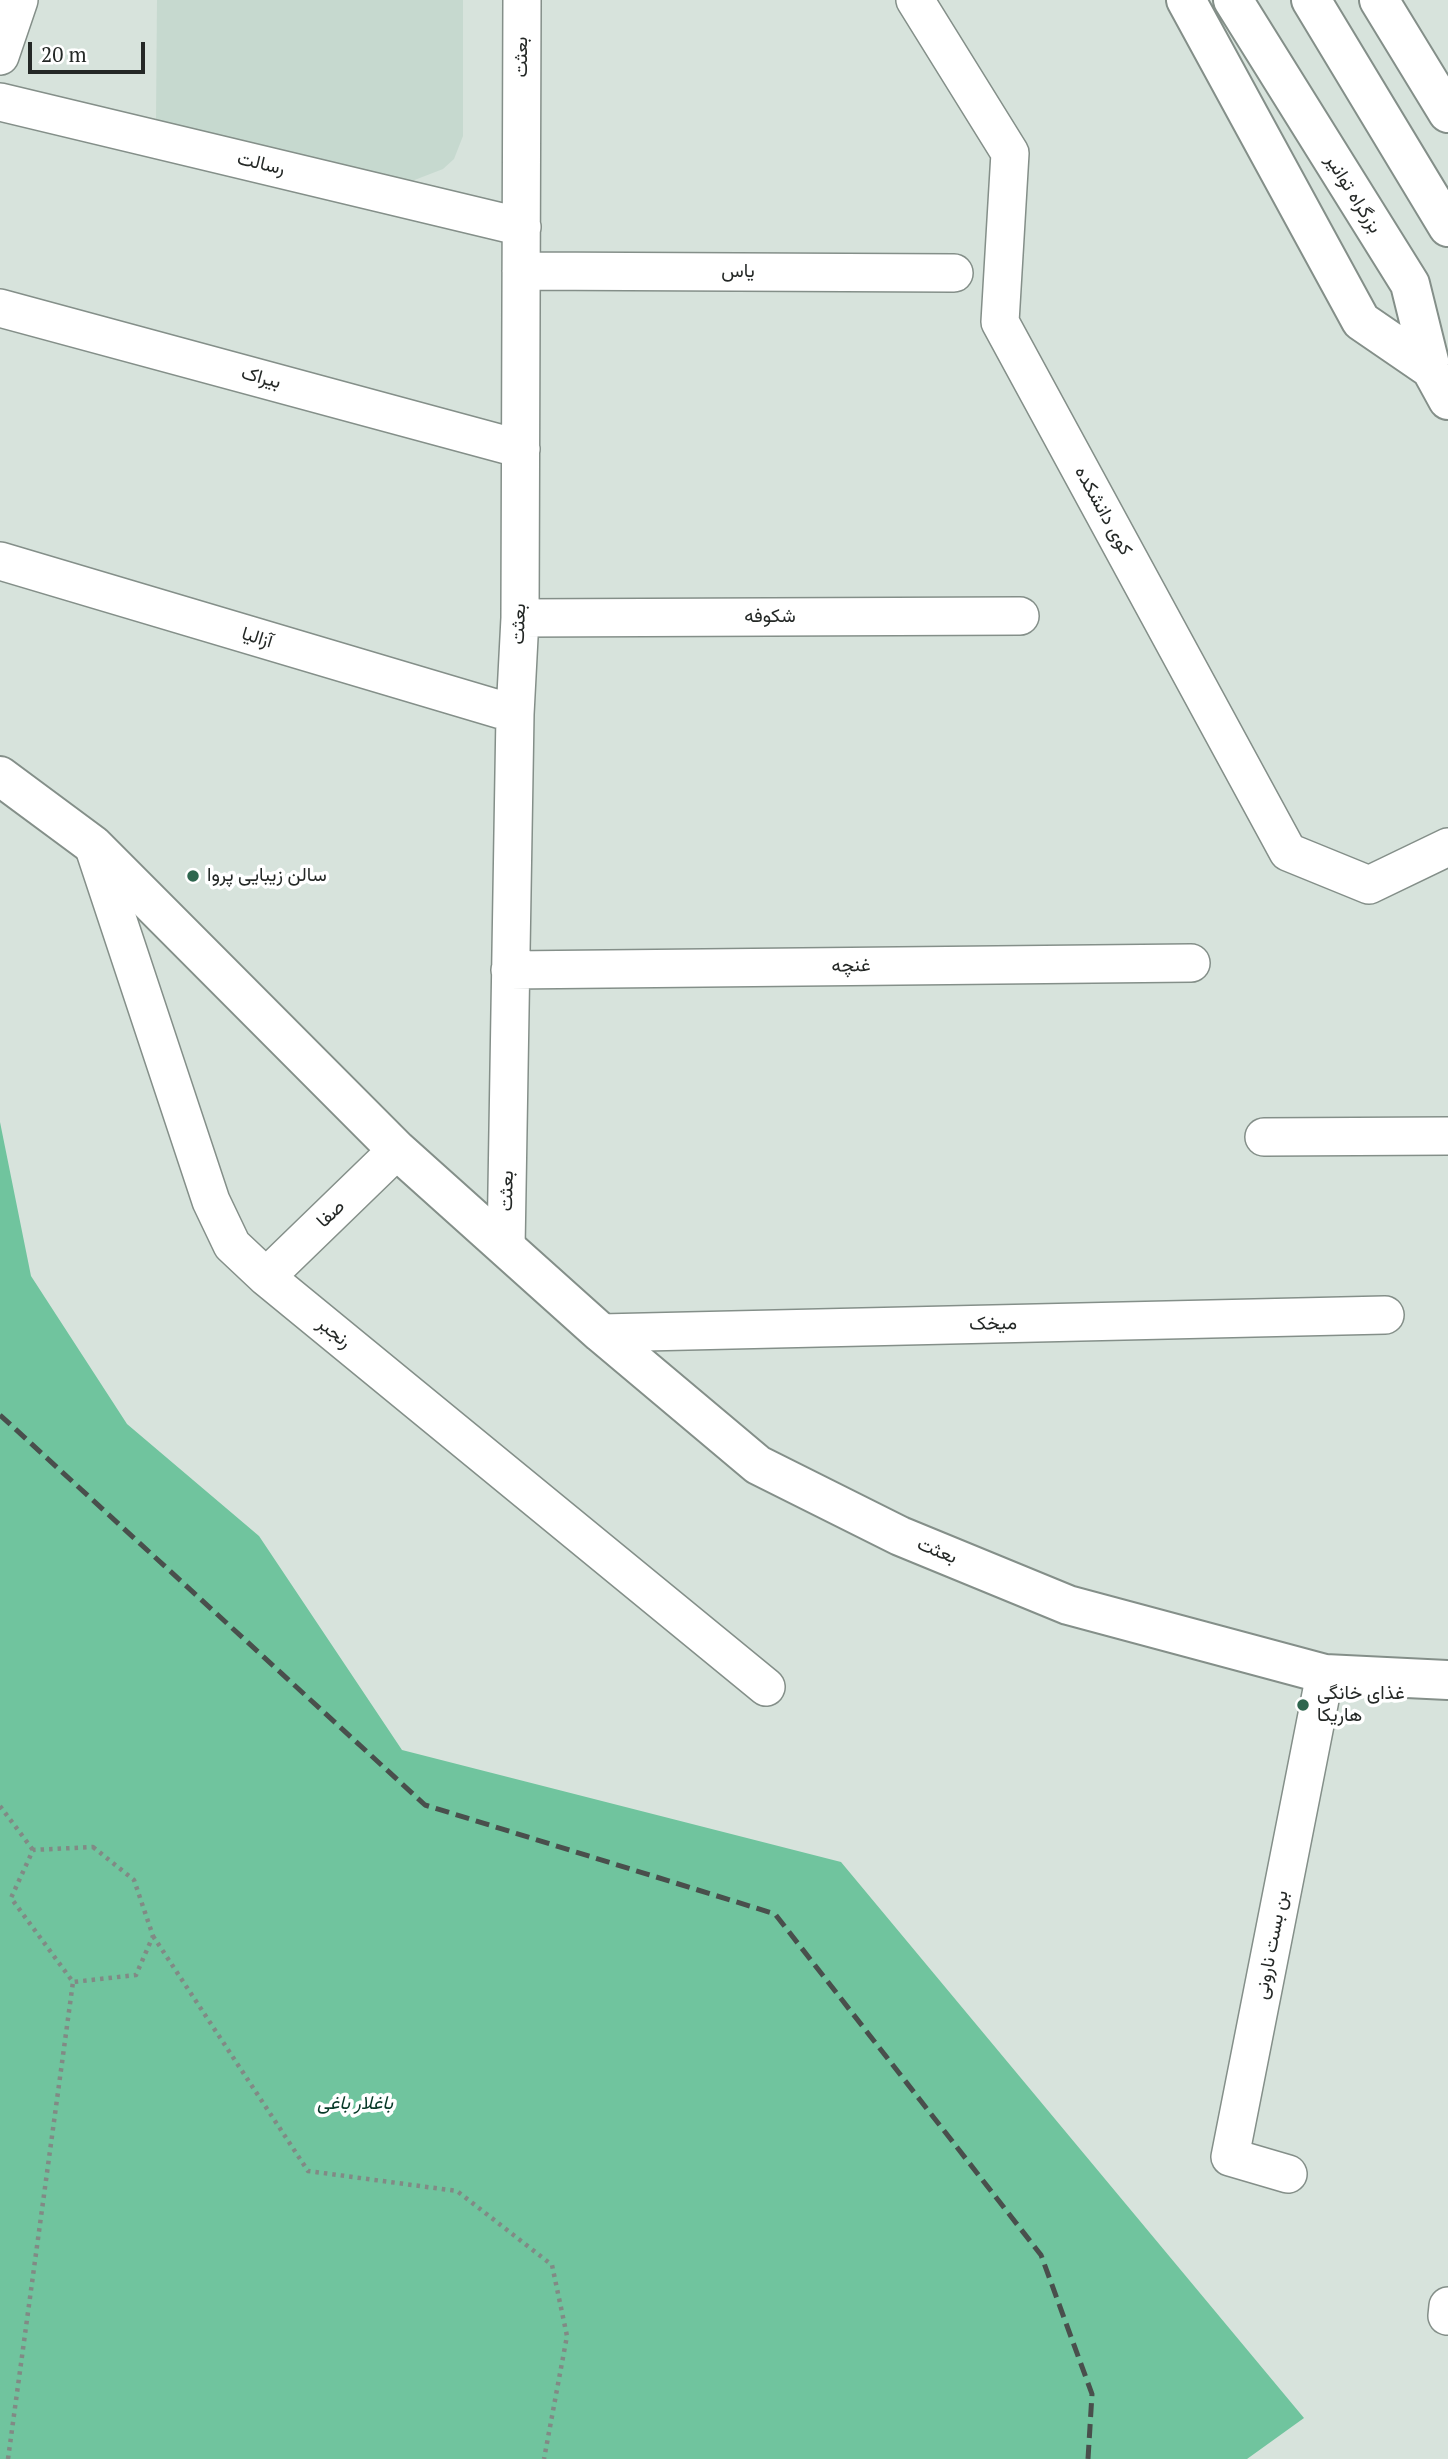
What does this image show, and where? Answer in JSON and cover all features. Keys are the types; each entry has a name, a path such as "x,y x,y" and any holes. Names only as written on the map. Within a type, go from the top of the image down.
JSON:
{"main road":[{"path":"1186,0 1361,321 1439,384"},
{"name":"بزرگراه توانیر","path":"1233,0 1409,284 1439,384"},
{"path":"1311,0 1448,226"},
{"path":"1380,0 1448,113"},
{"name":"بعثت","path":"0,776 93,845 397,1150 601,1333 758,1465 900,1536 1068,1605 1325,1674 1448,1680"}],"street":[{"path":"0,55 19,0"},
{"name":"بعثت","path":"506,1248 515,714 520,618 522,0"},
{"name":"کوی دانشکده","path":"915,0 1010,153 1000,322 1288,852 1369,885 1448,847"},
{"name":"رسالت","path":"0,102 522,227"},
{"name":"یاس","path":"521,271 954,272"},
{"name":"بیراک","path":"0,308 521,449"},
{"name":"آزالیا","path":"0,561 515,714"},
{"name":"شکوفه","path":"520,618 1020,616"},
{"name":"رنجبر","path":"93,845 211,1201 232,1245 265,1277 766,1687"},
{"name":"غنچه","path":"510,970 1191,963"},
{"path":"1264,1137 1448,1136"},
{"name":"صفا","path":"265,1277 397,1150"},
{"name":"میخک","path":"601,1333 1385,1315"},
{"name":"بن بست نارونی","path":"1287,2174 1230,2157 1325,1674"}],"path":[{"path":"0,1806 33,1850"},
{"path":"33,1850 93,1847 134,1880 153,1936 308,2171 457,2191 552,2265 567,2336 544,2459"},
{"path":"8,2459 73,1982 11,1898 33,1850"},
{"path":"73,1982 136,1975 153,1936"}],"shaded area":[{"path":"157,0 463,0 463,136 454,159 443,169 412,181 156,120"}],"green space":[{"name":"باغلار باغی","path":"0,1122 31,1276 127,1424 259,1536 402,1750 841,1862 1304,2418 1247,2459 0,2459"}],"railway":[{"path":"0,1415 425,1805 775,1914 1041,2255 1092,2394 1088,2459"}],"place":[{"name":"سالن زيبايى پروا","path":"193,876"},
{"name":"غذای خانگی هاریکا","path":"1303,1705"}]}
